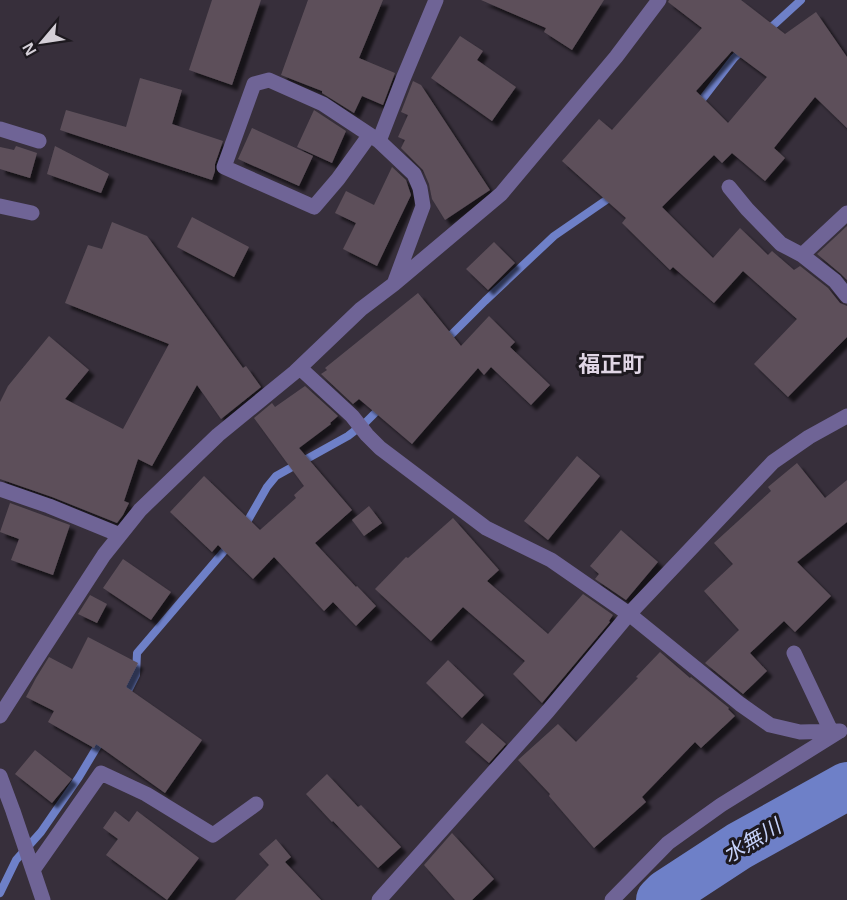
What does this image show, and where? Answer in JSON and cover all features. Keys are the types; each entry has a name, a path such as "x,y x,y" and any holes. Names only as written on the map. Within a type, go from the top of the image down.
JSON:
{"street":[{"path":"394,284 423,206 420,188 414,174 374,138 322,104 268,80 254,84 224,167 314,207 374,138 403,79 436,0"},
{"path":"0,716 104,555 140,510 218,435 300,368 361,309 501,194 616,57 659,0"},
{"path":"0,129 39,141"},
{"path":"729,188 781,244 802,255 836,281 847,296"},
{"path":"0,206 32,213"},
{"path":"802,255 847,213"},
{"path":"300,368 352,416 380,448 486,528 551,560 629,614 740,704 770,725 800,732 840,730"},
{"path":"379,900 548,711 629,614 773,462 809,437 847,416"},
{"path":"0,489 120,535"},
{"path":"794,653 840,730"},
{"path":"612,900 668,843 721,805 840,730"},
{"path":"33,870 101,773 146,794 213,835 256,804"},
{"path":"0,776 43,900"}],"building":[{"path":"212,0 261,0 232,85 189,70"},
{"path":"308,0 383,0 359,58 395,73 383,105 362,96 354,113 322,91 281,75"},
{"path":"481,0 604,0 572,50 544,32 546,28"},
{"path":"669,0 741,0 785,34 816,12 847,57 847,128 815,97 774,148 785,158 765,181 732,153 722,163 714,155 662,207 713,258 740,228 768,255 772,251 794,270 800,266 828,288 840,303 847,306 847,337 788,397 754,364 797,319 743,271 714,303 673,267 670,270 622,223 626,218 562,161 599,119 612,130 702,28 668,2","holes":["732,51 767,77 728,123 696,91"]},
{"path":"460,36 483,51 477,60 516,87 492,121 431,78"},
{"path":"140,78 182,90 172,124 223,141 212,180 60,130 66,110 126,127"},
{"path":"413,81 421,85 490,190 445,220 432,199 423,170 401,148 405,140 398,137 408,115 401,112"},
{"path":"314,110 346,131 332,163 297,147"},
{"path":"252,128 313,156 299,186 238,159"},
{"path":"16,146 37,153 30,178 0,169 0,147 14,150"},
{"path":"55,146 109,174 101,193 47,174"},
{"path":"392,167 406,180 411,195 377,266 343,249 356,223 335,213 346,191 374,205"},
{"path":"192,217 249,247 234,277 177,247"},
{"path":"112,222 147,236 243,368 246,366 261,387 221,419 197,385 152,466 138,459 124,501 129,503 117,523 0,479 0,402 8,386 49,336 89,370 65,399 123,429 169,344 65,303 88,245 102,249"},
{"path":"847,226 847,280 817,254"},
{"path":"494,242 515,263 488,290 466,269"},
{"path":"418,293 461,346 489,316 515,342 510,347 550,385 531,405 491,367 484,375 478,368 412,444 359,399 353,404 321,374 327,370 325,368"},
{"path":"305,386 338,416 299,448 352,510 315,543 376,606 356,626 333,602 324,611 274,557 253,579 218,545 212,552 170,512 204,476 260,530 296,498 294,495 304,486 254,418 272,403 275,407"},
{"path":"577,456 600,476 548,540 524,521"},
{"path":"797,463 825,498 847,480 847,522 797,562 831,596 795,632 784,621 750,653 767,671 743,694 705,663 739,630 704,591 733,564 714,543 771,491 768,487"},
{"path":"10,503 70,525 53,575 11,560 19,539 0,532"},
{"path":"369,506 382,523 364,536 352,520"},
{"path":"453,518 499,570 487,581 548,634 583,594 613,615 610,622 542,703 513,674 525,661 463,607 431,641 375,589 406,557 408,558"},
{"path":"621,530 658,562 626,600 595,579 599,574 590,566"},
{"path":"123,559 171,592 151,620 103,588"},
{"path":"90,595 107,604 97,623 78,614"},
{"path":"88,637 138,663 126,687 202,740 165,793 96,744 94,748 48,722 54,711 26,697 49,657 72,669"},
{"path":"660,652 729,708 735,716 701,748 695,742 642,797 646,802 594,848 549,796 550,794 518,760 558,724 576,742"},
{"path":"448,660 484,695 462,718 426,683"},
{"path":"482,723 506,744 489,763 465,742"},
{"path":"35,750 72,779 52,803 15,774"},
{"path":"327,774 358,807 361,805 401,847 378,868 306,794"},
{"path":"115,811 129,822 137,811 199,858 167,900 106,855 118,839 103,828"},
{"path":"452,833 494,879 472,900 455,900 424,865"},
{"path":"276,839 291,857 285,862 321,900 235,900 269,865 259,854"}],"waterway":[{"path":"766,32 801,0"},
{"path":"697,106 734,58 744,49"},
{"path":"444,342 554,236 615,194"},
{"path":"243,529 267,487 276,476 348,436 383,405"},
{"path":"125,697 136,675 137,653 231,543"},
{"path":"0,893 16,860 41,832 103,737"},
{"name":"水無川","path":"660,900 667,893 739,846 847,786"}],"district":[{"name":"福正町","path":"611,364"}]}
